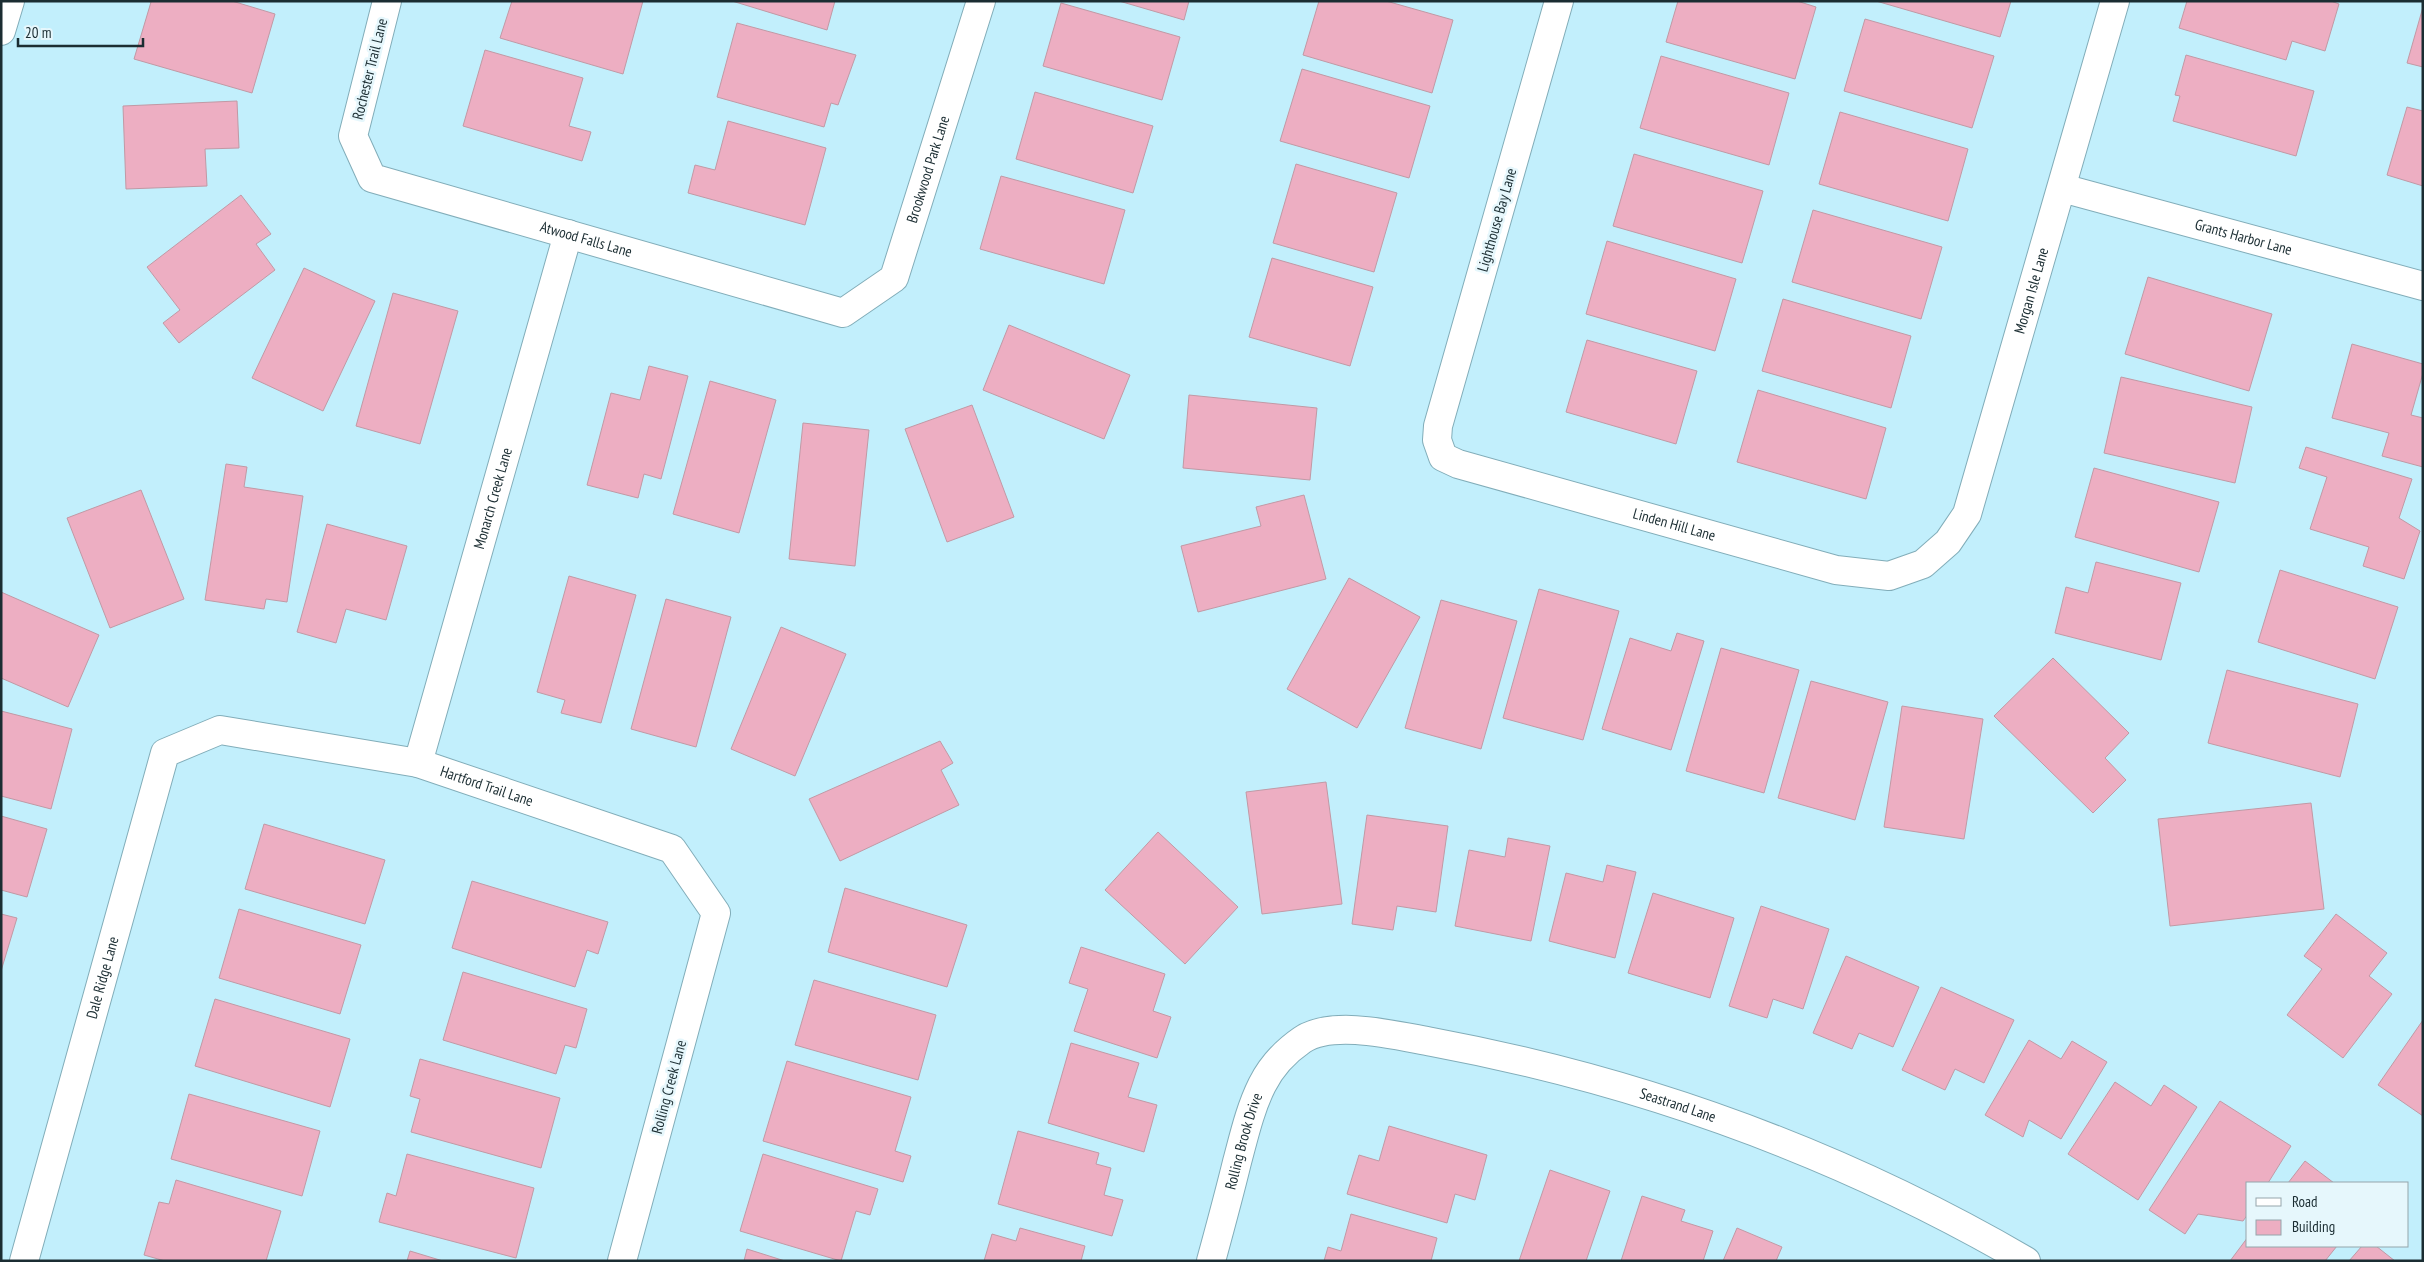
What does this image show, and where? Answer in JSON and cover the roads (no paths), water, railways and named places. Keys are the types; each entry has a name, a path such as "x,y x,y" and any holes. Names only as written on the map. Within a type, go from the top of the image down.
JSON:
{"street":[{"path":"1,31 10,1"},
{"name":"Rochester Trail Lane","path":"353,136 386,1"},
{"name":"Brookwood Park Lane","path":"843,313 894,278 981,1"},
{"name":"Lighthouse Bay Lane","path":"1436,440 1441,416 1559,1"},
{"name":"Morgan Isle Lane","path":"1924,564 1948,542 1967,514 2115,1"},
{"name":"Atwood Falls Lane","path":"353,136 372,178 843,313"},
{"name":"Grants Harbor Lane","path":"2062,188 2423,286"},
{"name":"Monarch Creek Lane","path":"418,763 568,234"},
{"name":"Linden Hill Lane","path":"1436,440 1444,457 1458,464 1836,570 1890,576 1924,564"},
{"name":"Hartford Trail Lane","path":"220,730 418,763 672,849 716,913"},
{"name":"Dale Ridge Lane","path":"24,1261 165,753 220,730"},
{"name":"Rolling Creek Lane","path":"622,1261 716,913"},
{"name":"Seastrand Lane","path":"1305,1038 1338,1030 1372,1031 1488,1053 1610,1084 1717,1117 1820,1156 1958,1221 2026,1261"},
{"name":"Rolling Brook Drive","path":"1212,1261 1247,1123 1262,1084 1281,1057 1305,1038"}]}
